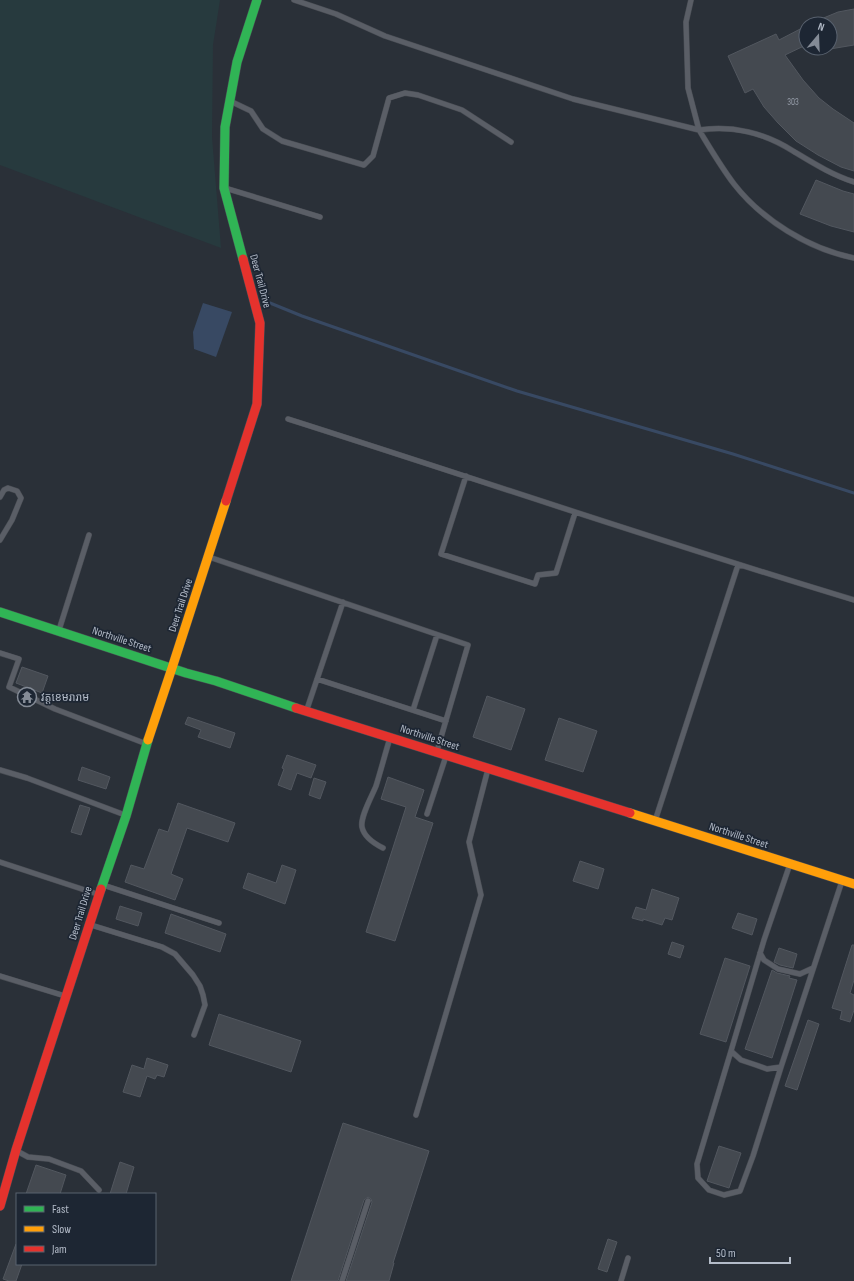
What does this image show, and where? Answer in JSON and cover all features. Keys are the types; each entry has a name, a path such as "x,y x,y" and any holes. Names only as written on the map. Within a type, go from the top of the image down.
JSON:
{"street":[{"name":"Deer Trail Drive","path":"0,1206 16,1150 90,924 98,894 126,816 146,744 172,668 256,404 260,323 224,188 225,127 229,101 237,62 257,0"},
{"name":"Northville Street","path":"0,612 186,673 216,681 854,884"}],"lane":[{"path":"294,0 336,14 385,36 574,99 699,130 713,128 730,129 763,136 793,150 808,161 854,182"},
{"path":"691,0 686,22 688,88 699,130 734,184 757,208 789,232 818,248 841,256 854,258"},
{"path":"229,101 251,111 263,128 282,141 364,165 373,156 388,98 405,93 418,95 462,110 511,142"},
{"path":"224,188 320,217"},
{"path":"288,419 466,476 575,513 854,600"},
{"path":"466,476 441,554 535,584 538,575 556,573 575,513"},
{"path":"0,497 4,490 8,488 17,491 21,498 12,520 0,540"},
{"path":"59,631 89,535"},
{"path":"208,556 468,645 436,752"},
{"path":"654,821 738,565"},
{"path":"306,710 343,602"},
{"path":"413,710 437,635"},
{"path":"0,652 19,659 9,687 55,709 146,744"},
{"path":"317,679 446,721"},
{"path":"383,848 375,844 367,837 362,827 363,818 375,787 390,737"},
{"path":"427,814 446,755"},
{"path":"416,1115 481,895 469,842 488,768"},
{"path":"0,770 27,778 126,816"},
{"path":"0,862 98,894"},
{"path":"791,864 760,954 697,1164 698,1178 709,1190 724,1195 740,1191 753,1156 842,880"},
{"path":"102,885 219,923"},
{"path":"90,924 162,947 175,954 193,975 200,986 203,995 205,1005 194,1035"},
{"path":"760,954 764,960 778,969 800,974 813,968"},
{"path":"0,976 66,996"},
{"path":"731,1051 741,1060 767,1069 781,1067"},
{"path":"16,1150 28,1157 49,1159 81,1170 99,1190"},
{"path":"342,1281 368,1201"},
{"path":"621,1281 628,1258"}],"green space":[{"path":"0,0 220,0 213,45 212,137 221,248 0,165"}],"water":[{"path":"203,303 232,312 216,357 194,349 193,332"}],"building":[{"path":"854,9 854,45 838,48 838,16 828,16 838,12"},
{"path":"798,30 798,49 785,55 803,80 819,98 854,123 854,171 841,167 796,141 764,107 753,89 745,93 728,56 776,34 779,40"},
{"path":"816,180 854,194 854,232 831,226 800,214"},
{"path":"22,667 48,676 42,693 16,683"},
{"path":"487,696 525,709 511,750 473,737"},
{"path":"188,717 235,733 230,748 198,737 201,730 185,724"},
{"path":"559,718 597,731 583,772 545,760"},
{"path":"287,755 316,765 311,778 297,773 291,790 278,785"},
{"path":"82,767 110,777 106,789 78,780"},
{"path":"388,777 424,790 415,817 433,823 395,941 366,932 406,807 381,799"},
{"path":"314,778 326,782 320,799 309,795"},
{"path":"178,803 235,823 228,842 187,828 171,874 183,879 175,900 125,882 131,865 144,869 159,829 168,832"},
{"path":"80,805 90,808 81,835 71,832"},
{"path":"580,861 604,869 598,889 573,881"},
{"path":"282,865 296,870 285,904 243,888 248,873 276,883"},
{"path":"652,889 679,898 672,920 665,918 662,925 643,919 643,921 632,918 636,907 646,910"},
{"path":"120,906 142,913 138,926 116,919"},
{"path":"738,913 757,919 752,935 732,928"},
{"path":"171,914 226,934 220,952 165,933"},
{"path":"672,942 684,946 680,958 668,954"},
{"path":"852,945 854,945 854,980 850,993 854,995 854,1010 850,1022 840,1019 842,1011 832,1008"},
{"path":"779,948 797,954 793,968 774,962"},
{"path":"725,958 750,966 726,1042 700,1034"},
{"path":"772,970 797,980 772,1058 745,1049"},
{"path":"219,1014 301,1041 291,1072 209,1045"},
{"path":"808,1020 819,1024 797,1090 785,1086"},
{"path":"147,1058 168,1065 164,1077 157,1075 155,1079 147,1076 140,1097 123,1092 132,1065 144,1069"},
{"path":"343,1123 429,1151 393,1263 389,1281 346,1281 372,1202 368,1197 364,1200 338,1281 291,1281"},
{"path":"719,1146 741,1153 729,1188 707,1181"},
{"path":"120,1162 134,1167 126,1193 110,1193"},
{"path":"36,1165 66,1175 60,1193 26,1193"},
{"path":"608,1239 617,1242 607,1272 598,1269"},
{"path":"16,1244 16,1265 22,1265 16,1281 3,1279"}],"waterway":[{"path":"270,303 302,316 517,391 733,454 854,493"}],"traffic: fast":[{"path":"243,259 224,188 225,127 237,62 257,0"},
{"path":"0,612 296,708"},
{"path":"101,889 126,816 148,740"}],"traffic: slow":[{"path":"148,740 226,501"},
{"path":"630,813 854,884"}],"traffic: jam":[{"path":"226,501 257,404 260,323 243,259"},
{"path":"296,708 630,813"},
{"path":"0,1206 16,1150 101,889"}],"place":[{"name":"វត្តខេមរារាម","path":"27,697"}]}
